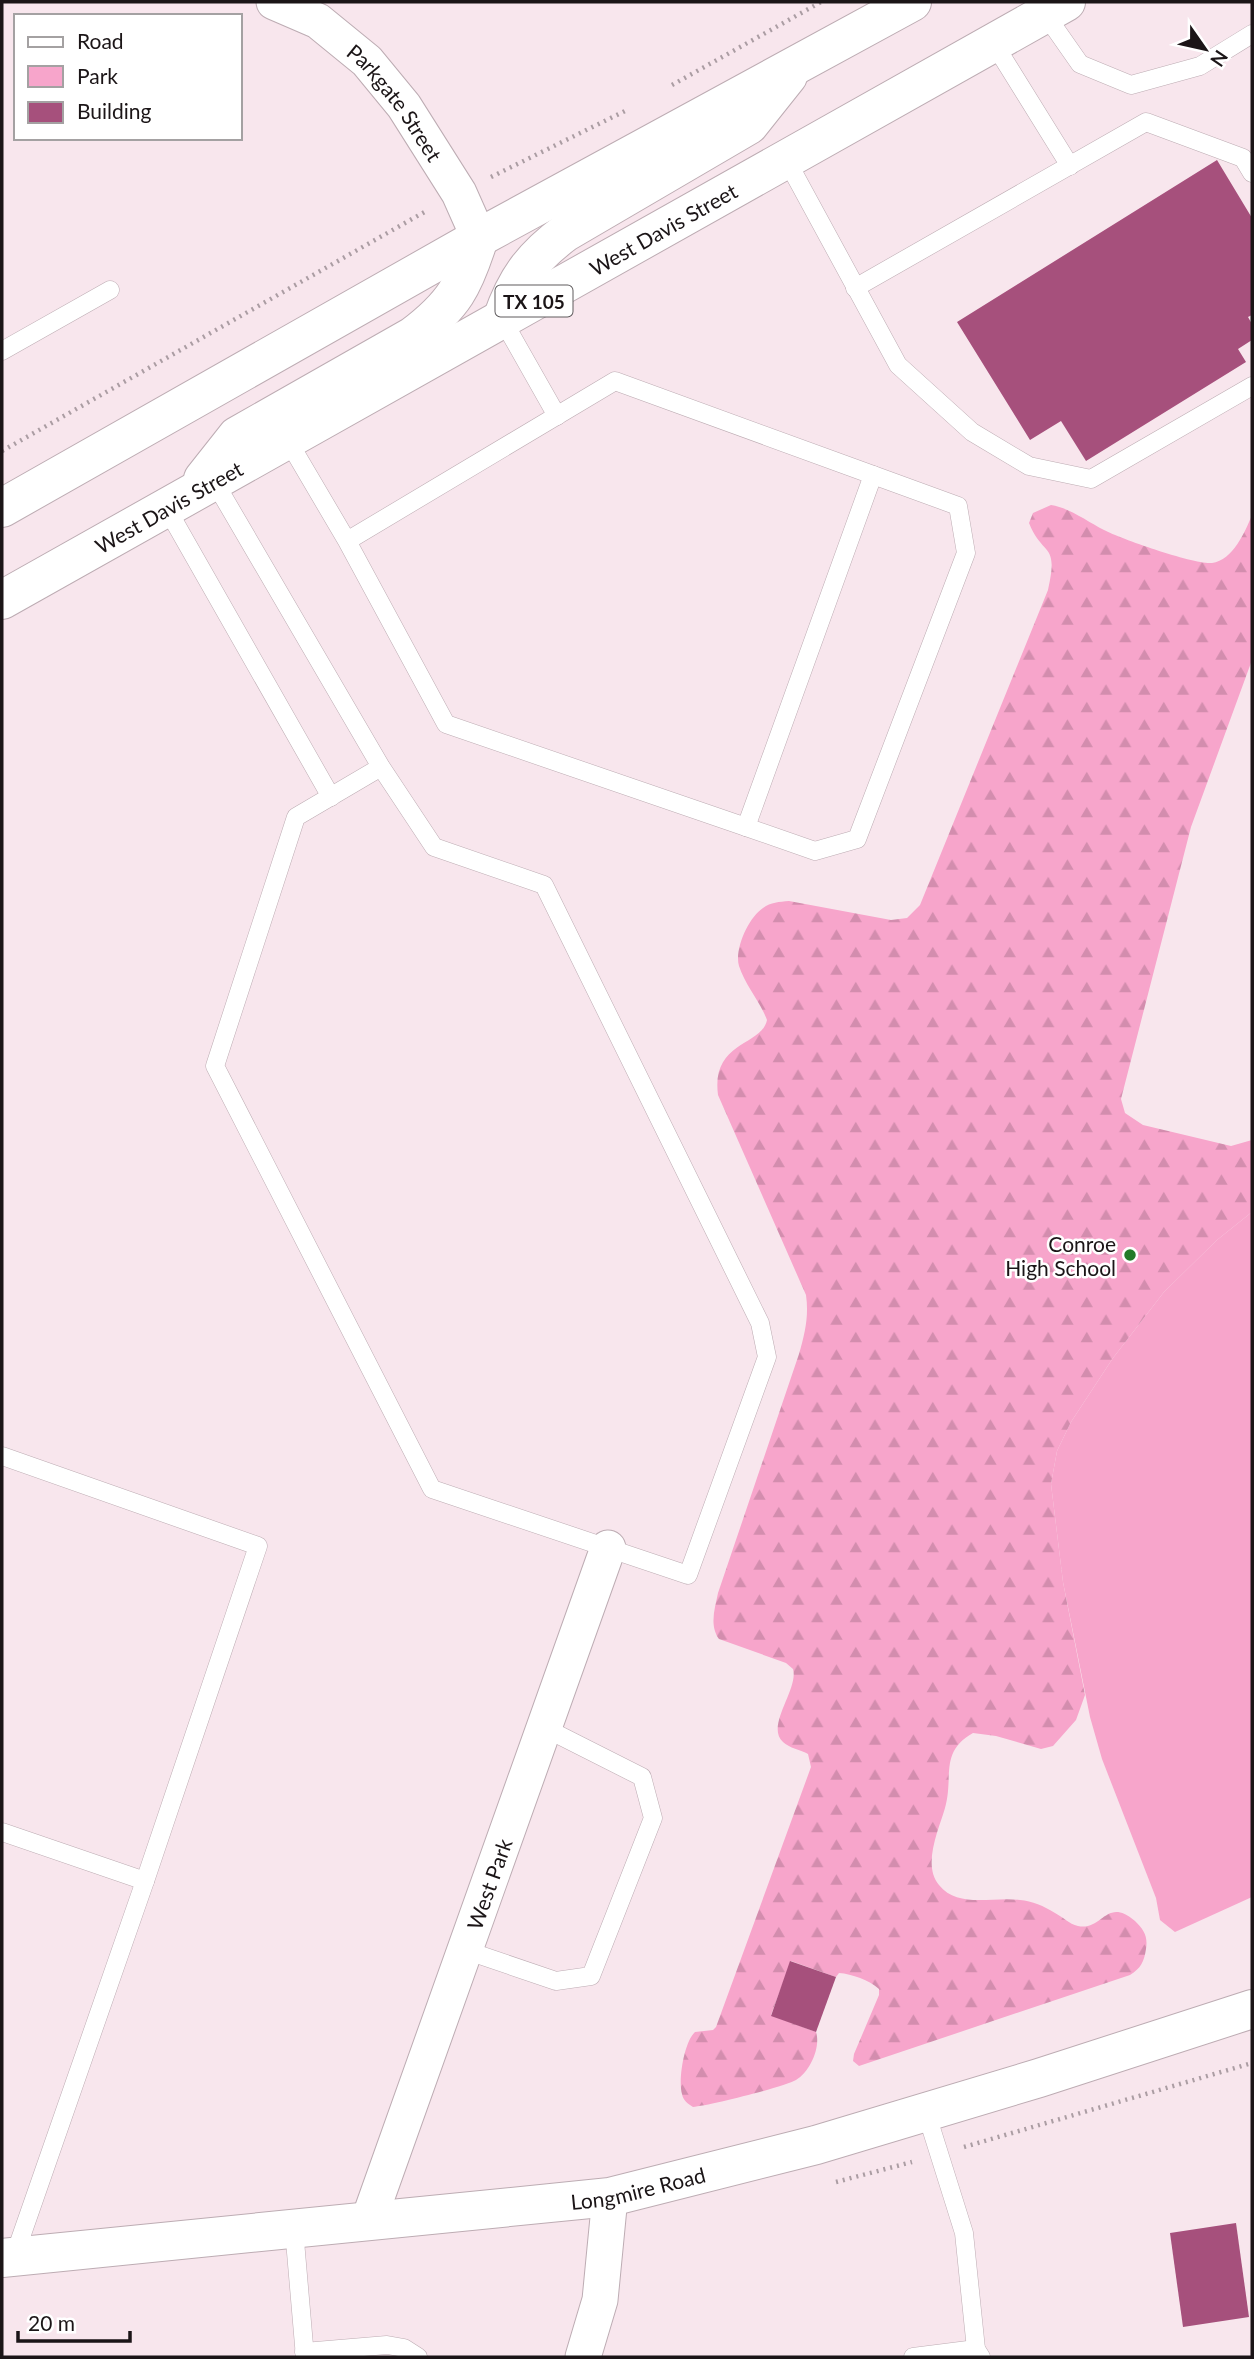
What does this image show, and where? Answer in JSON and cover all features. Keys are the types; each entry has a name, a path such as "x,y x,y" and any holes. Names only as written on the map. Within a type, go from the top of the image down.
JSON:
{"main road":[{"path":"2,508 480,238 912,2"},
{"name":"West Davis Street","path":"2,600 786,159 1031,18"},
{"path":"502,318 511,293 528,266 545,248 566,232 749,125 798,64"},
{"path":"191,493 237,436 413,335 437,318 451,303 463,283 480,238"},
{"name":"Longmire Road","path":"8,2257 610,2197 816,2145 1252,2009"}],"street":[{"name":"Parkgate Street","path":"274,2 318,21 367,61 404,106 459,193 480,238"},
{"name":"West Park","path":"368,2222 608,1548"},
{"path":"583,2357 600,2300 610,2197"}],"lane":[{"path":"1031,18 1080,64 1131,85 1200,66 1252,34"},
{"path":"1031,18 1070,166"},
{"path":"855,288 1146,122 1243,158 1252,173"},
{"path":"786,159 898,365 972,432 1029,466 1090,479 1252,386"},
{"path":"2,351 110,290"},
{"path":"502,318 557,416"},
{"path":"287,439 347,541 446,724 815,851 857,839 965,553 958,506 615,382 347,541"},
{"path":"746,827 873,475"},
{"path":"191,493 381,767 434,847 544,885 760,1323 767,1357 688,1575 432,1489 215,1066 296,817 381,767"},
{"path":"191,493 331,797"},
{"path":"2,1456 258,1546 145,1881 8,2257"},
{"path":"465,1950 556,1981 591,1976 653,1818 642,1777 545,1728"},
{"path":"2,1832 145,1881"},
{"path":"913,2357 979,2353 964,2233 926,2112"},
{"path":"294,2229 304,2355 387,2345 404,2348 418,2357"}],"path":[{"path":"666,89 821,2"},
{"path":"2,451 459,193 630,109"}],"green space":[{"path":"1051,505 1141,545 1203,563 1212,563 1226,557 1242,537 1252,515 1252,660 1191,827 1121,1099 1125,1113 1143,1125 1231,1146 1252,1140 1252,1212 1217,1240 1164,1292 1113,1358 1071,1422 1057,1451 1051,1484 1063,1582 1085,1695 1076,1720 1053,1746 1041,1749 996,1736 973,1733 962,1740 952,1757 945,1808 933,1847 932,1867 939,1885 956,1897 1029,1901 1078,1926 1093,1924 1111,1913 1125,1914 1141,1927 1145,1934 1145,1954 1139,1967 1130,1975 859,2066 853,2061 854,2054 879,1995 879,1989 855,1976 839,1973 836,1977 791,1961 771,2015 816,2032 816,2052 806,2071 789,2083 746,2096 693,2107 683,2098 681,2088 683,2062 688,2044 695,2032 713,2030 716,2027 811,1767 808,1754 786,1744 779,1735 780,1717 794,1677 793,1669 786,1663 719,1639 713,1622 718,1593 799,1354 807,1310 806,1295 718,1095 718,1077 722,1064 729,1054 756,1035 767,1020 739,966 739,951 753,918 772,903 789,901 891,920 907,918 920,905 1048,590 1051,556 1029,523 1033,513"},
{"path":"1252,1212 1252,1897 1175,1932 1160,1920 1156,1898 1102,1759 1090,1717 1063,1582 1051,1484 1057,1451 1071,1422 1113,1358 1164,1292 1217,1240"}],"building":[{"path":"1217,160 1252,218 1252,315 1248,317 1252,324 1252,340 1238,349 1246,362 1086,461 1061,421 1030,440 957,322"},
{"path":"790,1961 836,1977 816,2032 771,2016"},
{"path":"1236,2223 1249,2317 1183,2327 1170,2233"}],"place":[{"name":"Conroe High School","path":"1130,1255"}]}
